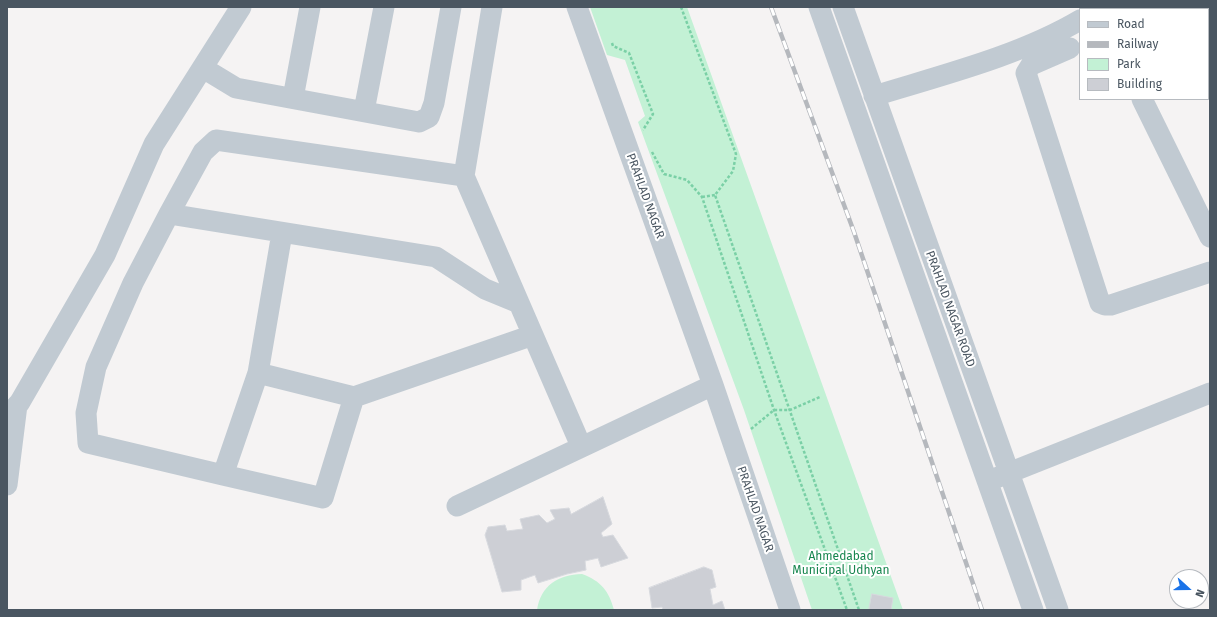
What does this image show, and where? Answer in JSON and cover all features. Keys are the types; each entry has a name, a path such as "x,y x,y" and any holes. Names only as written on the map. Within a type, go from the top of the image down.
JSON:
{"street":[{"path":"7,485 10,409 105,254 154,144 241,7"},
{"path":"293,98 310,7"},
{"path":"364,111 384,7"},
{"path":"203,68 236,88 418,122 429,117 434,103 451,7"},
{"path":"492,7 464,176 581,446"},
{"name":"PRAHLAD NAGAR","path":"577,7 712,385 790,610"},
{"name":"PRAHLAD NAGAR ROAD","path":"820,7 1033,610"},
{"name":"PRAHLAD NAGAR ROAD","path":"843,7 1058,610"},
{"path":"874,96 1015,51 1045,39 1079,21"},
{"path":"1070,48 1031,65 1026,73 1100,303 1111,305 1210,272"},
{"path":"1142,100 1210,237"},
{"path":"354,397 322,498 88,443 86,413 96,367 133,283 169,214 202,152 216,140 464,176"},
{"path":"169,214 436,257 485,289 519,303"},
{"path":"223,475 258,373 282,232"},
{"path":"258,373 354,397 533,335"},
{"path":"457,506 712,385"},
{"path":"988,481 1210,393"}],"path":[{"path":"681,7 736,154 733,171 716,195 702,197"},
{"path":"611,39 613,46 629,53 653,114 643,130"},
{"path":"649,145 664,174 687,180 702,197 774,410 847,610"},
{"path":"716,195 859,610"},
{"path":"751,429 774,410 790,410 820,397"}],"green space":[{"name":"Ahmedabad Municipal Udhyan","path":"590,7 687,7 903,610 812,610 744,410 638,122 645,116 625,60 607,55"},
{"path":"582,574 599,583 607,592 614,610 537,610 542,594 552,583 558,579"}],"building":[{"path":"603,497 612,524 601,533 603,537 613,535 628,558 601,567 598,558 585,561 586,570 538,583 535,575 521,580 521,590 502,592 485,535 488,527 505,525 507,531 523,529 520,519 539,515 547,523 555,519 550,510 569,508 571,514"},
{"path":"704,567 712,570 716,587 710,589 713,605 722,601 725,610 663,610 662,607 652,608 649,588"},
{"path":"872,594 893,598 891,610 869,610"}],"railway":[{"path":"771,7 854,232 982,610"}]}
